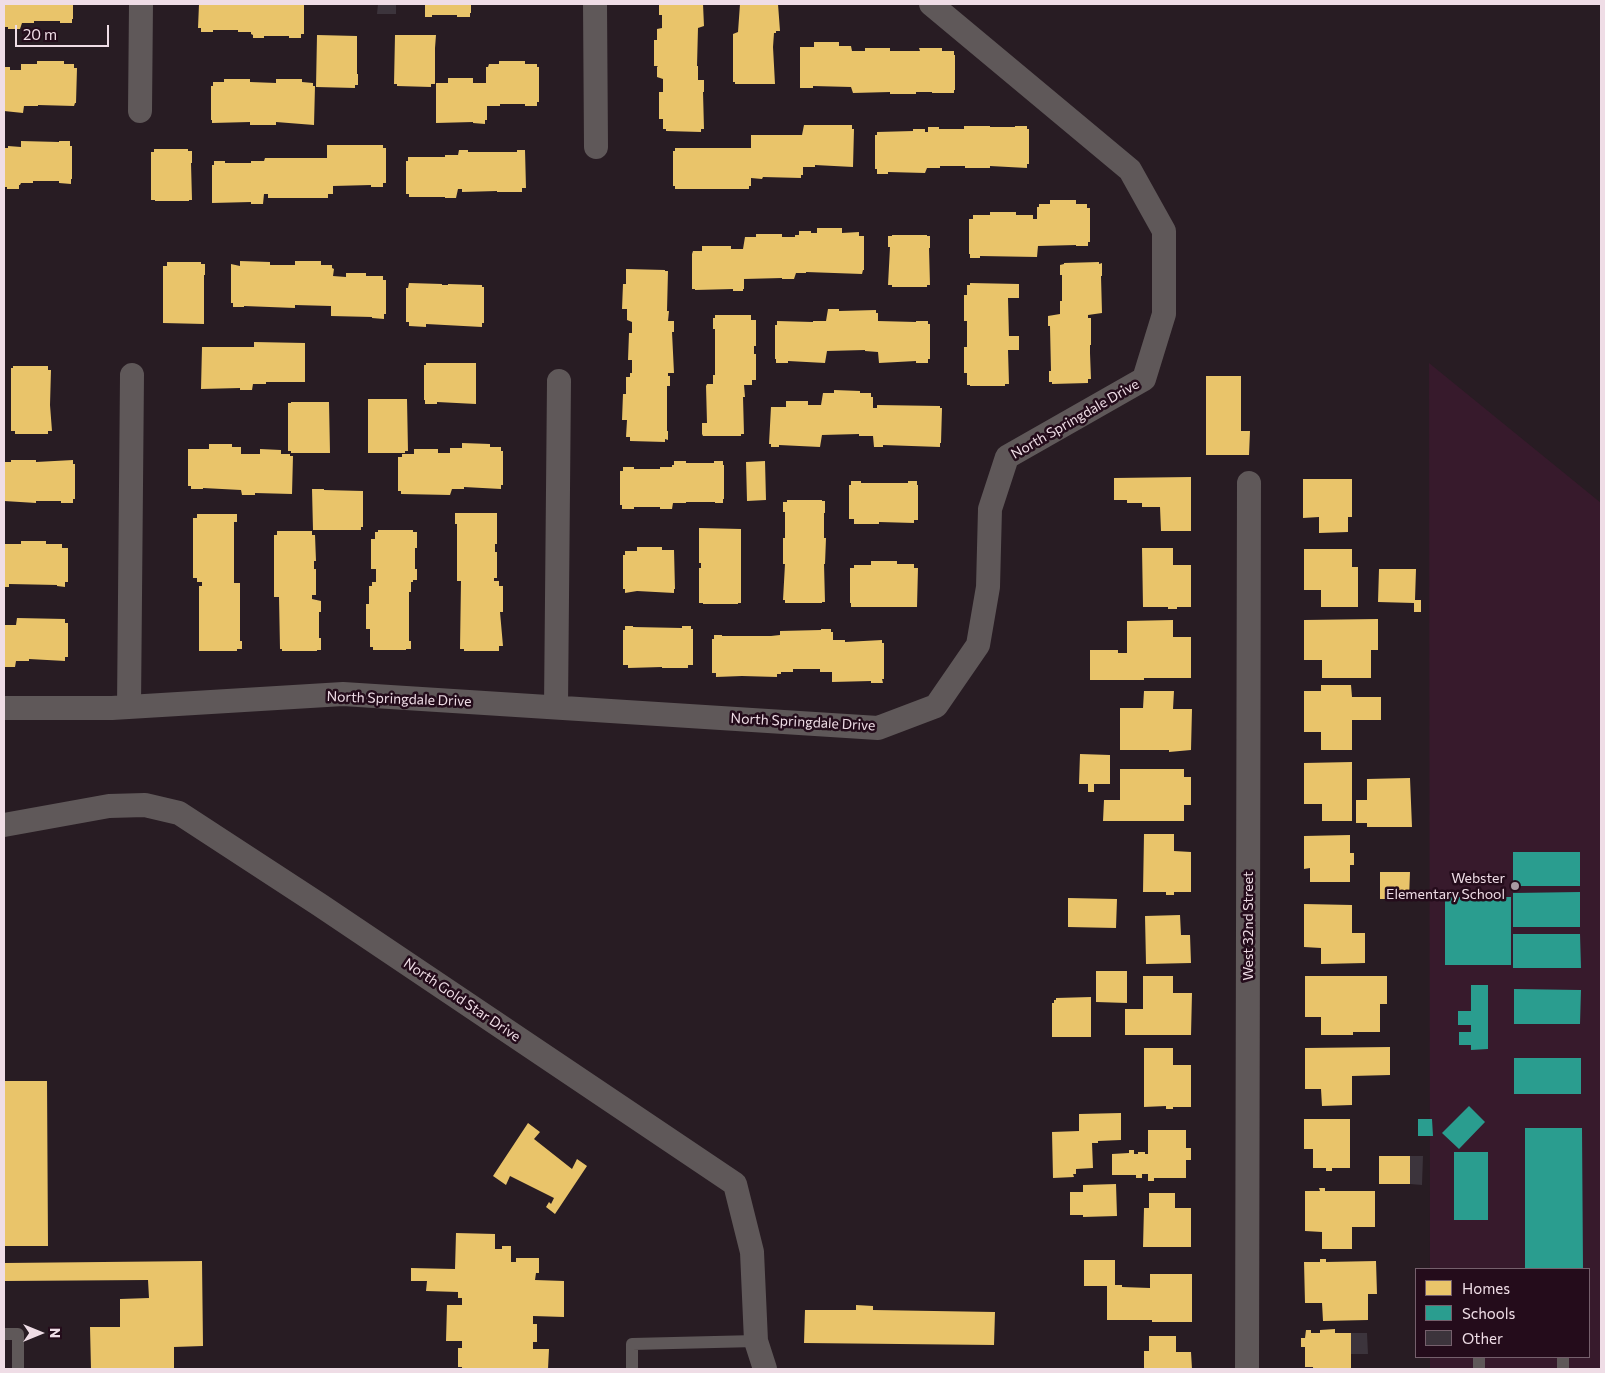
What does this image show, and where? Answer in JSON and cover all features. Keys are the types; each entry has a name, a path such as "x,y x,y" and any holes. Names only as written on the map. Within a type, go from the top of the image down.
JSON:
{"street":[{"path":"140,111 141,4"},
{"path":"595,4 596,147"},
{"name":"North Springdale Drive","path":"4,708 129,707 343,694 878,728 936,706 978,645 988,587 990,509 1007,458 1144,379 1164,314 1164,231 1130,170 937,5"},
{"path":"129,707 132,375"},
{"path":"556,707 559,381"},
{"name":"West 32nd Street","path":"1247,1369 1248,483"},
{"name":"North Gold Star Drive","path":"4,825 109,806 145,805 179,813 320,905 735,1184 752,1252 756,1341 765,1369"}],"lane":[{"path":"4,1334 18,1334 18,1369"},
{"path":"632,1369 632,1344 756,1341"}],"shaded area":[{"name":"Webster Elementary School","path":"1429,363 1601,503 1601,1369 1430,1369 1430,1358 1590,1358 1590,1268 1430,1268"}],"building: Homes":[{"path":"4,4 73,4 73,19 72,23 34,21 34,23 22,23 20,29 8,29 8,27 4,27"},
{"path":"199,4 304,4 304,34 301,34 301,38 264,36 264,38 253,38 251,32 238,32 238,30 201,32 201,28 198,28"},
{"path":"425,4 471,4 471,13 470,17 432,15 432,17 425,17"},
{"path":"659,4 703,4 704,26 698,28 697,66 698,80 704,80 704,129 701,129 701,132 666,131 666,129 663,129 663,119 659,119 659,92 663,92 663,79 657,77 658,66 654,66 654,40 657,40 657,29 662,28 662,15 659,15"},
{"path":"740,4 778,4 780,31 774,33 773,47 775,84 735,84 733,82 733,34 738,32"},
{"path":"317,35 357,36 358,85 355,85 355,88 316,87"},
{"path":"395,35 436,35 435,84 431,84 431,87 397,86 397,84 394,84"},
{"path":"814,42 839,42 839,46 851,46 852,51 865,51 865,48 890,48 890,51 920,51 919,48 942,48 942,51 954,51 954,93 853,93 851,87 813,86 813,88 800,88 800,47 814,47"},
{"path":"37,61 64,61 64,64 74,64 74,68 77,68 76,103 74,106 24,106 23,113 4,111 4,67 10,67 10,70 21,70 21,64 37,64"},
{"path":"499,61 525,61 525,64 537,64 537,67 539,67 539,102 537,102 537,106 500,104 500,106 487,106 487,120 485,120 485,124 473,122 436,123 436,83 448,83 448,78 473,78 473,83 486,83 486,67 489,64 499,64"},
{"path":"224,79 250,79 250,82 276,83 276,79 302,79 302,82 313,83 313,86 315,86 314,125 276,122 276,125 250,125 250,122 212,123 211,86 213,86 213,82 224,82"},
{"path":"804,125 852,125 852,129 854,129 853,167 815,165 815,167 803,167 801,178 751,178 749,189 675,189 675,186 673,186 673,151 675,151 675,148 751,148 751,135 802,135"},
{"path":"964,126 1027,126 1027,129 1029,129 1029,164 1027,164 1027,168 940,166 940,168 927,168 925,173 888,172 888,174 877,174 877,169 875,169 875,135 877,135 877,132 925,129 925,132 928,132 928,127 964,129"},
{"path":"21,141 70,141 70,146 72,146 71,184 59,183 59,181 33,181 33,183 21,183 19,189 7,189 7,187 4,187 4,148 8,148 8,146 21,147"},
{"path":"327,145 383,145 383,148 386,148 386,183 383,183 383,187 371,187 371,185 333,186 333,194 328,194 328,198 268,198 268,194 264,194 263,204 251,204 251,202 212,203 212,165 214,165 214,161 251,163 251,161 264,161 265,158 327,158"},
{"path":"154,149 188,149 188,151 192,151 192,200 151,200 151,152 154,152"},
{"path":"459,150 468,150 468,152 517,152 517,150 525,150 526,188 522,188 522,192 462,192 462,189 458,189 456,198 409,197 409,194 406,194 406,161 408,161 408,157 445,157 445,155 458,155"},
{"path":"1050,200 1076,200 1076,204 1087,204 1087,208 1090,208 1090,242 1088,242 1088,246 1038,246 1037,257 980,256 980,258 970,258 969,219 973,219 973,215 990,215 990,212 1016,212 1016,215 1033,215 1033,219 1037,219 1037,207 1039,207 1039,204 1050,204"},
{"path":"817,228 842,228 842,233 859,232 859,236 864,236 864,270 862,274 806,272 796,273 794,279 744,279 743,291 733,291 733,289 692,289 692,254 693,251 702,251 702,246 731,246 731,249 743,249 745,237 756,237 756,234 782,234 782,237 795,237 795,235 799,235 799,231 817,233"},
{"path":"888,236 930,236 930,285 927,285 927,287 892,287 892,285 888,285 890,247 888,247"},
{"path":"240,261 270,262 270,265 295,265 295,261 321,261 321,265 332,265 334,269 333,276 346,277 346,273 366,273 366,276 383,276 383,280 386,280 386,314 384,314 384,319 331,316 331,306 295,305 295,308 233,307 233,303 231,303 231,264 240,266"},
{"path":"167,262 201,262 201,264 205,264 204,324 163,323 163,266 167,266"},
{"path":"1099,262 1099,264 1102,263 1102,313 1088,315 1088,318 1091,318 1091,379 1088,379 1088,383 1052,384 1052,382 1049,382 1049,371 1051,371 1048,316 1060,314 1062,275 1060,275 1060,265 1064,263"},
{"path":"626,269 668,271 667,311 669,311 668,321 674,321 674,332 672,332 674,373 668,373 668,376 670,376 670,386 667,386 668,440 665,439 665,442 630,441 630,437 626,437 627,420 622,420 623,394 626,394 626,377 630,377 630,373 632,373 632,360 628,360 629,333 632,333 632,322 627,320 627,309 622,309"},
{"path":"409,283 482,285 484,287 484,323 482,323 482,327 426,324 426,327 409,326 409,322 406,322 406,288 408,288"},
{"path":"970,283 1019,284 1019,298 1008,298 1009,336 1019,336 1019,350 1008,350 1009,384 1005,384 1005,386 967,385 967,373 964,373 967,321 964,321 964,295 967,295 967,285 970,285"},
{"path":"828,309 839,309 839,311 876,310 878,321 928,321 928,324 930,324 930,359 928,359 928,363 916,363 916,361 879,363 878,352 865,350 827,351 825,363 788,361 788,363 776,363 775,325 777,325 777,321 826,321"},
{"path":"715,315 751,315 751,320 756,320 756,346 754,346 754,354 756,354 756,380 752,380 752,385 744,385 744,434 741,434 741,436 703,436 702,434 702,423 707,423 706,386 707,384 713,384 713,375 715,375 715,329 713,329 713,318 715,318"},
{"path":"254,342 305,343 305,382 266,382 266,384 253,384 252,390 240,390 240,388 201,389 202,347 254,347"},
{"path":"426,363 476,363 476,404 437,402 437,404 425,404 424,365"},
{"path":"13,366 48,366 48,370 51,370 50,405 52,431 48,431 48,434 15,434 15,431 11,431 11,368"},
{"path":"1206,376 1241,376 1241,431 1250,431 1249,455 1206,455"},
{"path":"834,390 871,393 873,408 877,408 877,405 940,406 942,408 940,447 883,445 883,447 874,447 873,436 859,436 859,434 822,435 820,447 779,445 779,447 771,447 771,444 769,444 771,407 786,407 786,401 808,401 808,405 821,405 823,393 834,393"},
{"path":"368,399 407,399 408,451 405,451 405,453 368,453"},
{"path":"329,402 330,453 291,453 291,451 288,451 288,403"},
{"path":"462,443 490,444 490,447 501,447 501,451 503,451 503,485 501,485 501,489 464,487 464,489 452,489 450,495 401,494 401,491 398,491 398,457 402,457 402,454 414,454 414,449 438,449 438,453 450,453 450,448 462,448"},
{"path":"209,444 232,444 232,447 241,447 241,454 260,454 260,449 281,450 281,454 290,454 290,456 293,456 292,494 255,493 255,495 242,495 241,490 191,489 191,486 188,486 188,449 209,449"},
{"path":"11,460 36,460 36,462 73,460 73,464 75,464 75,499 73,499 73,503 61,503 61,501 36,501 36,503 4,501 4,462 11,462"},
{"path":"674,461 714,463 714,461 723,461 723,503 686,502 673,503 672,509 634,507 634,509 622,509 622,505 620,505 620,471 623,471 623,467 660,469 660,467 672,467"},
{"path":"765,461 766,500 747,501 746,462"},
{"path":"1191,477 1191,531 1161,531 1160,507 1142,507 1142,503 1127,503 1127,500 1114,500 1114,478"},
{"path":"1303,479 1352,479 1352,517 1348,517 1348,532 1319,533 1319,517 1303,518"},
{"path":"851,481 861,481 861,483 908,483 908,481 917,481 918,520 914,520 914,523 879,522 879,524 854,524 854,519 849,519 849,485 851,485"},
{"path":"312,489 363,491 363,527 361,527 361,530 313,530"},
{"path":"787,500 825,501 825,602 785,603 785,600 783,600 785,512 783,512 783,502 787,502"},
{"path":"455,513 497,513 497,544 495,544 495,552 497,552 497,578 494,578 494,581 499,581 499,586 503,586 503,612 500,612 503,646 499,646 499,651 464,651 464,649 460,649 461,581 457,581 457,524 455,524"},
{"path":"197,514 237,514 237,522 234,522 234,583 240,583 240,641 242,641 242,649 237,649 237,651 199,651 199,586 202,586 202,582 197,582 197,578 193,578 193,518 197,518"},
{"path":"699,528 741,529 741,603 699,603 699,568 701,568 701,563 699,563"},
{"path":"378,530 413,530 413,532 417,532 415,569 417,569 417,580 411,582 411,592 409,592 409,641 411,641 411,649 373,650 373,647 370,647 370,629 366,629 366,604 369,604 369,586 372,586 372,582 376,582 376,569 371,569 371,539 375,539 375,532 378,532"},
{"path":"277,531 312,531 312,535 315,535 316,561 314,561 314,569 316,569 316,595 312,595 312,599 321,601 319,638 321,638 321,650 282,651 280,649 279,597 274,597 274,535 277,535"},
{"path":"21,541 46,541 46,544 62,544 62,548 68,548 68,582 65,582 65,587 57,585 9,584 9,587 4,587 4,544 21,544"},
{"path":"637,547 662,547 662,550 674,550 674,593 637,591 625,593 625,589 623,589 623,555 625,555 625,551 637,551"},
{"path":"1142,548 1173,548 1173,565 1191,565 1191,607 1168,609 1168,607 1143,607"},
{"path":"1304,549 1352,549 1352,567 1358,567 1358,607 1321,607 1321,590 1304,590"},
{"path":"871,561 897,561 897,564 914,564 914,568 918,568 917,607 851,607 850,568 854,568 854,565 871,565"},
{"path":"1379,569 1416,569 1415,600 1421,600 1421,612 1414,612 1414,603 1378,602"},
{"path":"17,618 65,619 65,623 68,623 68,657 65,657 65,661 29,659 29,661 16,661 15,667 4,667 4,625 16,625"},
{"path":"1378,619 1378,650 1371,650 1371,678 1322,678 1322,660 1304,660 1304,620"},
{"path":"1173,620 1173,637 1191,637 1191,678 1090,680 1090,650 1118,650 1118,653 1127,653 1127,621"},
{"path":"625,626 682,628 682,626 691,626 691,629 693,629 693,665 688,665 688,668 628,668 628,665 623,665 623,630 625,630"},
{"path":"831,629 833,640 845,640 845,642 882,640 882,643 884,643 883,683 871,683 871,681 832,682 832,672 820,672 820,669 793,669 793,672 777,674 777,677 716,677 716,673 712,673 712,639 714,639 714,635 771,636 780,635 780,631"},
{"path":"1321,685 1351,685 1352,697 1381,697 1381,720 1352,720 1352,750 1321,750 1321,732 1304,732 1304,691 1321,691"},
{"path":"1144,691 1174,691 1173,709 1192,709 1191,750 1169,752 1169,750 1120,750 1120,708 1143,708"},
{"path":"1080,754 1110,755 1110,784 1094,784 1094,792 1088,792 1088,784 1079,784"},
{"path":"1352,762 1352,821 1322,821 1322,804 1304,804 1304,763"},
{"path":"1120,769 1184,769 1184,777 1191,777 1191,805 1184,805 1184,821 1103,821 1104,800 1120,800"},
{"path":"1410,778 1412,827 1367,827 1367,823 1356,823 1356,800 1367,800 1367,779"},
{"path":"1144,834 1174,834 1174,851 1191,852 1191,892 1174,892 1174,895 1166,895 1166,892 1143,892"},
{"path":"1350,835 1350,853 1354,853 1354,865 1350,865 1350,882 1310,882 1310,868 1304,869 1304,836"},
{"path":"1380,872 1410,872 1409,899 1380,899"},
{"path":"1068,898 1117,899 1116,928 1068,927"},
{"path":"1304,904 1352,905 1352,933 1365,933 1365,963 1321,964 1321,948 1304,947"},
{"path":"1180,915 1181,935 1190,935 1191,963 1146,964 1145,916"},
{"path":"1096,971 1127,971 1127,1003 1096,1002"},
{"path":"1143,976 1173,976 1173,993 1192,993 1191,1035 1125,1035 1125,1009 1143,1009"},
{"path":"1305,976 1387,976 1387,1004 1380,1004 1380,1032 1353,1032 1353,1035 1321,1035 1321,1017 1305,1017"},
{"path":"1091,997 1091,1037 1052,1037 1052,1003 1054,1003 1054,1000 1056,998"},
{"path":"1390,1047 1390,1075 1352,1076 1352,1105 1322,1106 1321,1089 1305,1089 1305,1048"},
{"path":"1144,1048 1173,1048 1173,1065 1191,1065 1191,1107 1166,1109 1166,1106 1144,1107"},
{"path":"4,1081 47,1081 48,1246 4,1246"},
{"path":"1121,1113 1121,1140 1092,1143 1093,1168 1076,1169 1076,1174 1073,1174 1074,1177 1053,1178 1052,1132 1079,1131 1079,1114"},
{"path":"1304,1119 1350,1119 1350,1168 1332,1168 1332,1171 1326,1171 1326,1168 1313,1168 1313,1149 1304,1149"},
{"path":"528,1123 540,1132 534,1139 572,1169 577,1159 587,1166 555,1214 546,1207 549,1202 551,1204 554,1198 510,1176 506,1185 493,1176"},
{"path":"1148,1130 1186,1130 1186,1148 1191,1148 1191,1160 1186,1160 1186,1178 1154,1178 1154,1181 1148,1181 1148,1174 1142,1174 1142,1178 1136,1178 1136,1175 1112,1175 1112,1154 1129,1153 1129,1150 1134,1150 1134,1154 1145,1152 1145,1154 1148,1154"},
{"path":"1379,1156 1410,1156 1410,1184 1379,1184"},
{"path":"1116,1184 1117,1216 1083,1217 1083,1215 1070,1215 1070,1192 1083,1192 1083,1185"},
{"path":"1319,1188 1325,1188 1325,1191 1375,1191 1375,1227 1352,1227 1352,1249 1322,1249 1322,1232 1305,1231 1305,1191 1320,1191"},
{"path":"1149,1193 1175,1193 1175,1208 1191,1208 1191,1247 1143,1247 1144,1208 1149,1208"},
{"path":"456,1233 495,1234 495,1249 502,1249 502,1246 511,1246 511,1262 516,1262 516,1258 539,1258 539,1273 536,1273 535,1280 564,1281 564,1317 533,1316 533,1324 537,1324 537,1342 533,1342 533,1349 549,1349 548,1369 462,1369 462,1367 458,1367 458,1348 462,1348 462,1341 446,1341 447,1305 462,1305 462,1298 458,1298 458,1292 426,1291 427,1281 411,1281 411,1268 455,1269"},
{"path":"1320,1259 1326,1259 1326,1262 1376,1261 1377,1294 1368,1294 1368,1320 1323,1321 1322,1303 1305,1303 1304,1262 1320,1262"},
{"path":"1084,1260 1115,1260 1115,1285 1122,1285 1122,1287 1150,1288 1150,1274 1192,1274 1192,1322 1107,1320 1107,1286 1084,1286"},
{"path":"202,1261 203,1346 174,1347 174,1369 91,1369 90,1327 120,1327 120,1299 149,1298 148,1280 4,1281 4,1263"},
{"path":"856,1305 873,1306 873,1310 995,1312 994,1345 804,1343 805,1310 856,1310"},
{"path":"1335,1329 1335,1333 1351,1333 1351,1369 1313,1369 1313,1367 1305,1367 1305,1347 1301,1347 1301,1338 1305,1338 1306,1330 1311,1330 1311,1333 1320,1333 1320,1330"},
{"path":"1149,1336 1176,1336 1176,1352 1191,1352 1192,1369 1144,1369 1144,1351 1149,1351"}],"building: Schools":[{"path":"1513,852 1580,852 1580,886 1513,886"},
{"path":"1580,892 1580,927 1513,927 1513,893"},
{"path":"1445,897 1511,897 1511,965 1445,965"},
{"path":"1513,934 1580,934 1581,968 1513,968"},
{"path":"1471,985 1488,985 1488,1049 1471,1050 1471,1045 1459,1045 1459,1032 1471,1032 1471,1025 1458,1025 1458,1011 1471,1011"},
{"path":"1514,989 1581,990 1580,1024 1514,1024"},
{"path":"1514,1058 1581,1058 1581,1094 1514,1094"},
{"path":"1469,1106 1485,1122 1459,1149 1442,1133"},
{"path":"1418,1119 1432,1119 1433,1136 1418,1136"},
{"path":"1525,1128 1582,1128 1583,1268 1525,1268"},
{"path":"1454,1152 1488,1152 1488,1220 1454,1220"}],"building: Other":[{"path":"378,4 396,4 396,14 377,14"},
{"path":"1410,1156 1423,1156 1422,1185 1410,1184"},
{"path":"1351,1333 1367,1333 1368,1354 1351,1354"}],"place":[{"name":"Webster Elementary School","path":"1515,886"}]}
